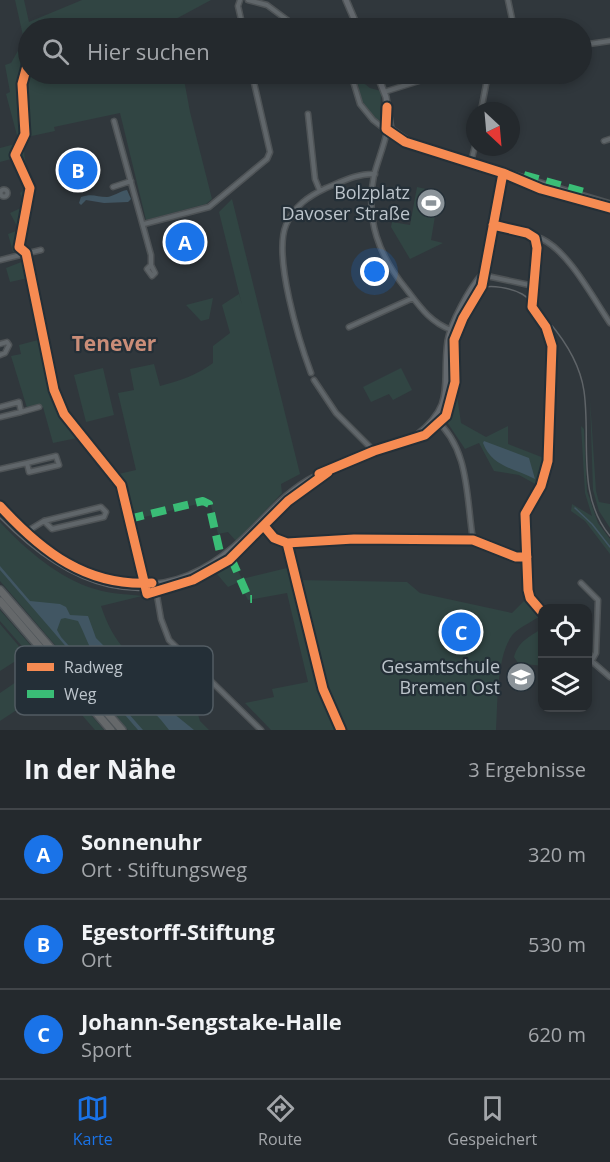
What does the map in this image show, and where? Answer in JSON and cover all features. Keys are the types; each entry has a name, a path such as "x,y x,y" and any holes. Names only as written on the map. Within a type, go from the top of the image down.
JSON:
{"highway":[{"path":"0,590 49,646"},
{"path":"0,601 39,646"},
{"path":"98,715 111,730"},
{"path":"109,715 122,730"}],"street":[{"path":"240,0 238,6 241,18"},
{"path":"248,0 267,5 285,18"},
{"path":"346,0 354,18"},
{"path":"508,0 512,18"},
{"path":"592,43 610,40"},
{"path":"144,224 209,207 267,159 270,152 254,84"},
{"path":"354,84 360,104 373,120 405,142 610,204"},
{"path":"380,84 387,107 385,118 389,130 375,174 370,202 373,225 388,267 434,322 450,330"},
{"path":"384,92 409,84"},
{"path":"483,102 486,84"},
{"path":"308,114 315,179 320,191"},
{"path":"114,121 152,255 151,265"},
{"path":"604,141 610,139"},
{"path":"471,162 472,156"},
{"path":"437,421 448,388 447,352 450,330 482,275 503,173"},
{"path":"311,373 295,317 284,265 285,227 294,211 320,191 357,176 375,174"},
{"path":"113,188 131,181"},
{"path":"493,225 527,233 535,238 540,237 563,256 610,323"},
{"path":"535,238 537,248 532,307 546,327 552,346 548,461 541,486 525,514 530,598 538,607"},
{"path":"0,260 41,250"},
{"path":"482,275 534,286"},
{"path":"156,590 180,584 210,572 231,558 288,501 328,472 374,451 412,438 437,421 451,405 454,393 454,340 463,318 477,297 483,281 482,275"},
{"path":"471,292 477,297"},
{"path":"350,327 413,298"},
{"path":"0,344 7,342 9,345 5,353 0,355"},
{"path":"314,380 336,413 374,451"},
{"path":"0,407 18,402 21,412"},
{"path":"0,417 39,408"},
{"path":"437,421 456,441 460,453 473,540"},
{"path":"0,469 56,456 59,465 29,472 27,463"},
{"path":"0,506 26,533 61,561 90,575 125,583 153,583 188,575 214,562 232,549 283,498 318,474 328,472"},
{"path":"26,533 44,521 101,507 106,512 104,517 52,529 44,521"},
{"path":"274,538 287,543 354,539 473,540 516,557 527,557"},
{"path":"153,583 161,619 169,640 175,646"},
{"path":"581,583 597,600 596,653 591,658"},
{"path":"592,662 610,677"},
{"path":"213,683 261,730"}],"green space":[{"path":"15,0 24,0 28,18 19,18"},
{"path":"82,0 211,0 178,18 39,18"},
{"path":"18,51 18,84 185,84 212,199 206,204 146,220 120,113 54,127 55,131 27,137 24,152 32,193 24,234 25,248 13,252 8,234 19,230 10,213 25,206 20,193 26,188 11,159 0,162 0,148 19,143 6,94 10,92 5,65 11,63"},
{"path":"358,84 365,84 381,91 380,123 361,102"},
{"path":"417,187 439,192 431,240 443,243 410,259 391,227 392,222 410,225"},
{"path":"232,199 300,474 281,484 282,493 236,541 228,532 218,534 210,501 132,520 146,579 141,579 117,483 111,484 107,473 104,474 102,467 99,467 77,438 53,443 43,407 27,408 11,356 21,354 19,345 38,340 28,278 10,282 6,268 29,259 54,372 71,414 84,433 87,432 84,437 114,475 136,470 118,393 134,390 130,369 154,364 160,386 201,371 213,363 213,346 230,333 222,305 239,294 242,305 219,212"},
{"path":"213,298 209,319 201,321 186,305"},
{"path":"103,368 114,415 86,422 74,375"},
{"path":"401,368 412,390 393,400 389,394 371,402 363,387"},
{"path":"457,395 461,423 486,437 508,426 508,444 544,458 537,485 519,475 494,471 479,443 465,449 447,422"},
{"path":"590,399 596,491 599,502 610,504 610,528 599,511 593,490"},
{"path":"581,426 584,429 587,491 598,523 610,539 610,554 585,521 571,511 572,504 592,516 585,493"},
{"path":"0,522 32,553 69,578 101,591 142,596 101,606 108,625 121,646 56,646 0,581"},
{"path":"283,546 291,546 298,580 407,582 420,593 512,613 527,598 538,610 538,617 517,630 508,642 499,679 496,730 271,730 245,703 274,697 272,689 308,682 287,593 248,600 239,582 228,587 217,574 234,562 242,579 287,568"},
{"path":"0,610 31,646 22,646 0,621"},
{"path":"0,624 19,646 15,646 15,661 0,671"},
{"path":"538,631 538,666 518,663 514,657 525,640"},
{"path":"15,683 15,711 0,721 0,693"},
{"path":"82,715 91,715 104,730 95,730"},
{"path":"115,715 198,715 200,721 209,730 128,730"}],"water":[{"path":"127,190 131,199 128,202 104,203 86,200 81,205 79,203 81,197 91,195 109,197"},
{"path":"484,441 529,458 535,479 498,462 487,451"},
{"path":"0,566 30,601 60,604 66,607 70,615 88,616 96,638 104,646 90,646 78,621 65,618 61,619 57,630 69,646 66,646 0,570"},
{"path":"125,715 130,715 143,730 138,730"},
{"path":"157,715 176,715 194,730 169,730"}],"waterway":[{"path":"575,508 592,524 610,547"}],"tram line":[{"path":"0,518 26,542 53,562 80,577 109,587 139,590 169,587 200,575 231,555 286,501 306,486 355,460 415,438 437,423 445,413 451,397 453,388 451,349 461,316 470,300 480,289 495,287 518,292 530,300 561,337 576,363 584,391 589,485 599,520 610,536"}],"marked path":[{"path":"524,175 584,192"},
{"path":"129,519 203,501 209,504 221,557"},
{"path":"231,558 249,599 252,599"}],"cycle path":[{"path":"22,84 25,134 15,155 30,188 19,247 26,253 54,390 64,414 121,485 147,594 193,580 229,560 288,501 328,472"},
{"path":"387,107 386,129 405,142 503,173 541,189 610,208"},
{"path":"319,474 374,451 425,435 446,416 455,382 454,340 463,318 482,286 503,173"},
{"path":"493,225 527,233 535,238 537,248 532,307 546,327 552,346 548,461 541,486 525,514 528,590 530,598 538,607"},
{"path":"0,506 49,552 86,573 129,583 152,583"},
{"path":"264,526 274,538 287,543 354,539 473,540 516,557 527,557"},
{"path":"287,543 323,689 341,730"}],"place":[{"name":"Egestorff-Stiftung","path":"78,170"},
{"name":"Bolzplatz Davoser Straße","path":"431,203"},
{"name":"Sonnenuhr","path":"185,242"},
{"name":"Johann-Sengstake-Halle","path":"461,632"},
{"name":"Gesamtschule Bremen Ost","path":"521,677"}],"district":[{"name":"Tenever","path":"114,344"}]}
